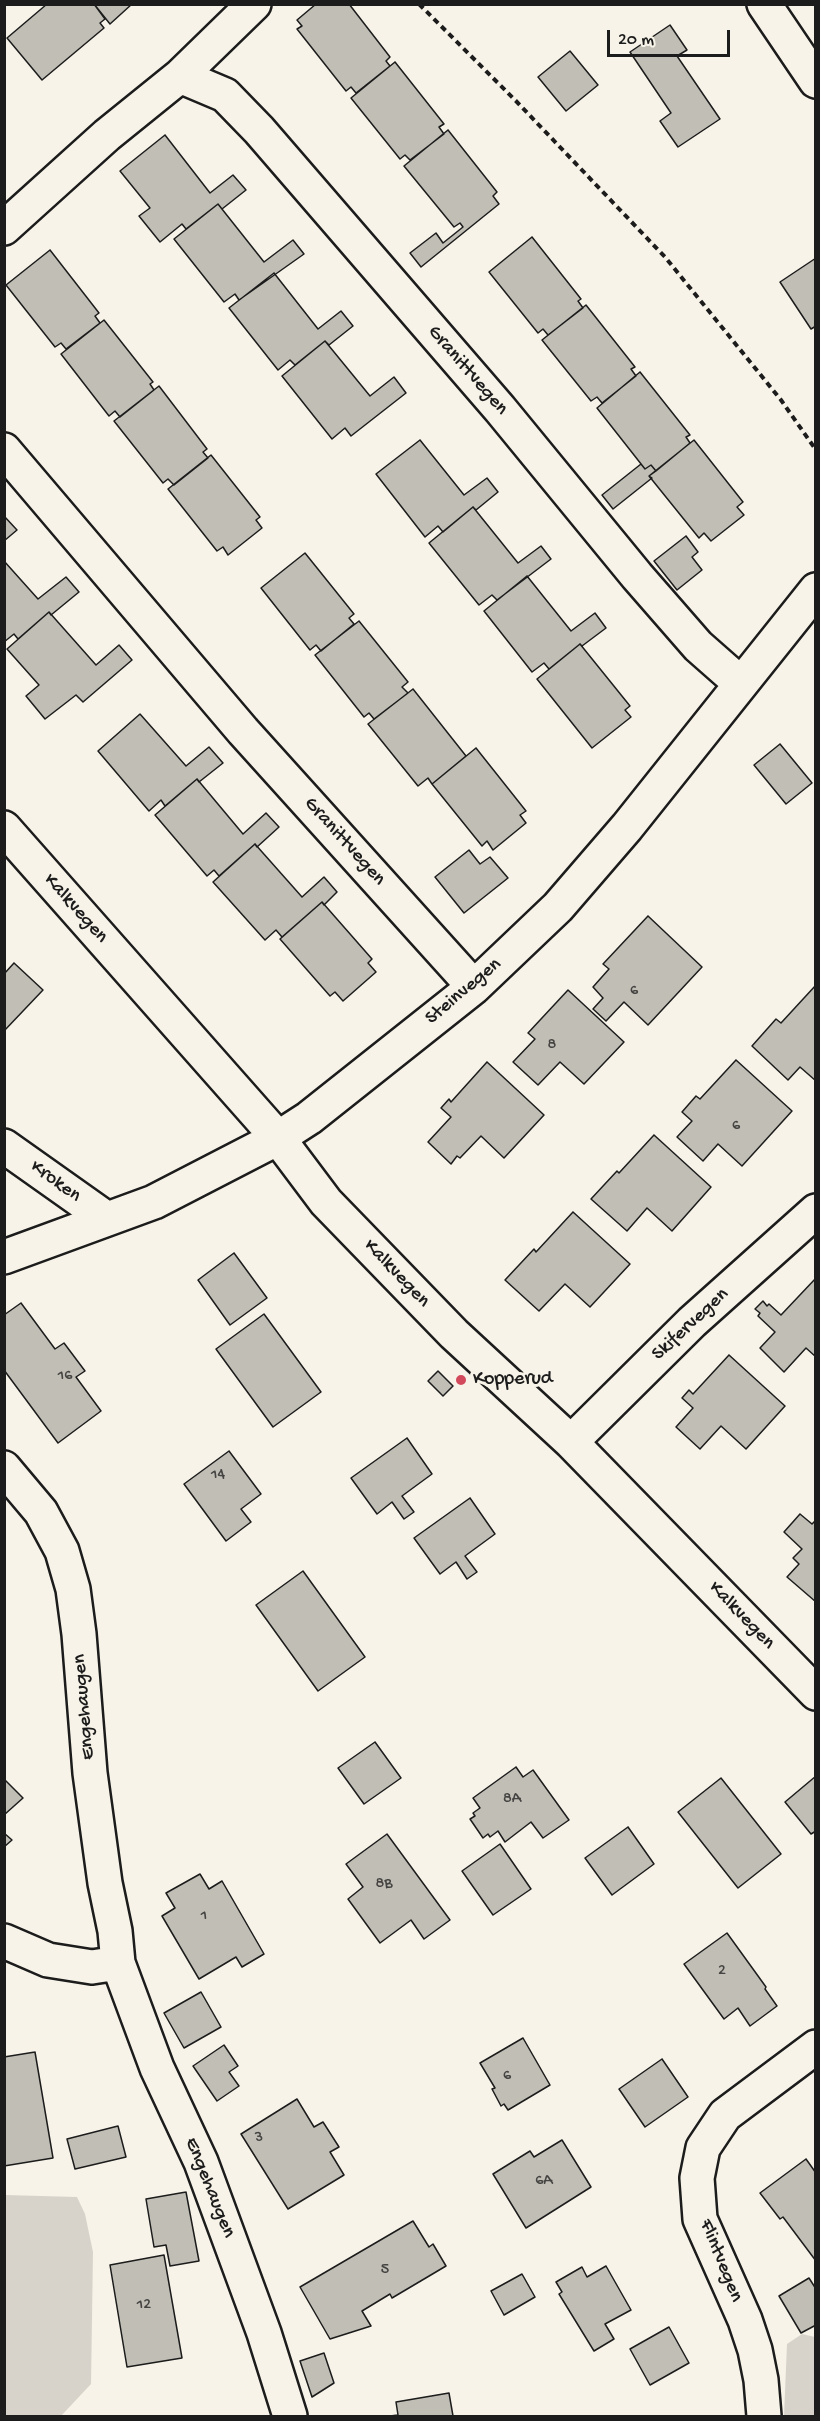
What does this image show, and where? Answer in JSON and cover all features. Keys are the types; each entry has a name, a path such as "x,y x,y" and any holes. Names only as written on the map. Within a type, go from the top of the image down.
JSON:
{"street":[{"path":"4,228 107,135 180,76 254,4"},
{"path":"764,4 816,81"},
{"name":"Granittvegen","path":"180,76 225,95 259,130 500,409 690,637 740,683"},
{"name":"Granittvegen","path":"4,450 243,730 474,987"},
{"name":"Steinvegen","path":"4,1257 154,1202 278,1138 309,1118 474,987 558,907 627,827 816,590"},
{"name":"Kalkvegen","path":"4,828 278,1138 326,1202 454,1334 571,1442 816,1693"},
{"name":"Kroken","path":"4,1146 106,1219"},
{"name":"Skifervegen","path":"571,1442 692,1322 816,1211"},
{"name":"Engehaugen","path":"4,1468 40,1512 62,1551 73,1589 79,1634 90,1773 105,1883 115,1931 118,1964 157,2068 205,2173 264,2333 290,2416"},
{"path":"4,1941 48,1960 92,1967 118,1964"},
{"name":"Flintvegen","path":"764,2416 761,2380 755,2350 745,2320 700,2219 697,2178 704,2148 725,2115 816,2047"}],"path":[{"path":"419,4 516,100 665,257 781,400 816,450"}],"shaded area":[{"path":"5,2195 77,2197 85,2214 93,2252 91,2384 61,2416 5,2416"},
{"path":"802,2334 815,2337 815,2416 784,2416 787,2344"}],"building":[{"path":"47,4 94,4 105,19 100,23 104,28 42,80 7,38"},
{"path":"94,4 132,4 110,24"},
{"path":"316,4 349,4 390,57 386,61 390,66 356,93 351,87 346,91 297,29 302,26 297,20"},
{"path":"670,25 687,50 677,56 720,119 678,147 660,121 671,113 630,52"},
{"path":"570,51 598,85 566,111 538,77"},
{"path":"395,62 444,124 439,127 444,134 410,160 405,155 400,159 351,98"},
{"path":"448,130 497,192 493,196 499,204 421,267 410,253 436,233 443,243 463,227 460,223 454,227 404,166"},
{"path":"165,135 210,193 233,175 246,190 222,209 218,204 186,229 182,224 160,242 139,216 150,208 120,171"},
{"path":"218,204 264,262 293,240 304,254 239,300 235,294 224,302 174,239"},
{"path":"532,237 581,299 578,301 583,308 548,335 543,329 538,333 489,272"},
{"path":"50,250 99,313 95,316 100,323 66,349 61,343 55,347 6,285"},
{"path":"816,258 816,326 811,329 780,282"},
{"path":"274,273 318,329 341,311 353,326 329,345 325,341 295,365 290,360 278,370 229,308"},
{"path":"586,305 635,367 631,369 636,376 602,403 597,397 591,401 542,340"},
{"path":"104,320 153,382 150,384 154,390 120,417 115,411 109,416 61,354"},
{"path":"325,341 370,396 394,377 406,393 351,436 345,428 332,439 282,376"},
{"path":"640,372 690,435 686,437 690,443 656,471 651,465 645,469 597,408"},
{"path":"159,386 207,449 203,452 208,458 174,485 168,479 163,483 114,421"},
{"path":"420,440 464,495 487,478 498,492 476,510 473,507 443,532 438,526 425,537 376,474"},
{"path":"694,440 743,502 737,507 744,515 711,541 704,533 699,538 649,476"},
{"path":"211,455 260,517 256,520 262,528 228,555 223,547 217,551 168,489"},
{"path":"641,464 645,469 651,465 656,471 649,476 652,478 613,509 602,495"},
{"path":"473,507 518,563 541,546 551,559 497,600 492,595 479,605 429,543"},
{"path":"4,516 17,530 4,541"},
{"path":"686,536 698,552 692,557 702,570 677,590 654,561"},
{"path":"305,553 354,614 349,618 354,624 321,651 316,645 310,650 261,588"},
{"path":"4,561 38,599 66,577 79,592 51,615 49,612 18,639 14,634 4,642"},
{"path":"527,576 571,631 595,613 606,628 582,646 580,644 549,669 544,663 532,672 484,611"},
{"path":"49,612 96,665 119,645 132,660 83,702 76,695 45,719 26,696 39,685 7,649"},
{"path":"359,621 408,682 402,687 408,693 374,719 369,713 364,717 315,655"},
{"path":"580,644 630,706 625,710 631,717 592,748 537,679"},
{"path":"413,689 466,756 432,784 428,778 418,786 368,724"},
{"path":"140,714 186,766 209,747 223,763 199,782 197,779 165,806 161,800 149,811 98,751"},
{"path":"780,744 812,783 786,804 754,765"},
{"path":"476,748 526,811 520,815 526,823 493,850 487,841 482,846 432,784"},
{"path":"197,779 243,834 266,813 279,827 257,847 255,844 219,876 214,870 207,876 155,815"},
{"path":"255,844 302,897 324,877 337,892 324,905 322,902 282,937 276,930 265,940 213,882"},
{"path":"469,850 480,864 490,857 508,878 464,913 435,877"},
{"path":"322,902 372,959 368,963 376,972 343,1001 335,992 330,996 280,939"},
{"path":"648,916 702,967 648,1025 624,1002 606,1021 593,1009 603,998 593,987 609,969 603,964"},
{"path":"14,963 43,990 4,1031 4,974"},
{"path":"816,985 816,1081 800,1067 788,1080 752,1046 776,1019 781,1023"},
{"path":"568,990 624,1042 584,1084 560,1062 538,1085 513,1062 535,1039 528,1033"},
{"path":"736,1060 792,1111 742,1166 718,1144 703,1161 677,1137 692,1121 682,1112 696,1096 700,1099"},
{"path":"487,1062 544,1115 504,1158 481,1136 451,1164 428,1142 451,1117 441,1108 449,1099 451,1102"},
{"path":"654,1135 711,1187 672,1231 647,1208 627,1231 591,1199"},
{"path":"573,1212 630,1264 590,1307 565,1284 539,1311 505,1280 534,1249 536,1252"},
{"path":"234,1253 267,1298 230,1325 198,1280"},
{"path":"816,1278 816,1357 806,1348 784,1372 760,1348 775,1332 758,1316 760,1313 755,1309 763,1301 781,1315"},
{"path":"21,1303 55,1349 64,1343 85,1371 76,1377 101,1411 58,1443 4,1370 4,1315"},
{"path":"264,1314 321,1392 273,1427 216,1349"},
{"path":"729,1355 785,1406 746,1449 721,1426 700,1449 676,1427 693,1408 682,1398 689,1390 693,1394"},
{"path":"438,1371 453,1386 443,1396 428,1381"},
{"path":"407,1438 432,1474 402,1496 414,1512 404,1519 392,1502 377,1514 351,1478"},
{"path":"229,1451 261,1494 241,1509 251,1522 226,1541 184,1484"},
{"path":"470,1498 495,1534 465,1556 477,1572 467,1579 456,1562 440,1574 414,1538"},
{"path":"800,1514 812,1524 816,1520 816,1602 787,1577 799,1564 793,1558 802,1549 784,1532"},
{"path":"303,1571 365,1657 318,1691 256,1605"},
{"path":"375,1742 401,1778 364,1804 338,1768"},
{"path":"516,1767 523,1777 533,1770 569,1820 543,1838 531,1822 505,1842 498,1831 490,1837 488,1834 483,1838 470,1819 475,1816 473,1813 480,1808 473,1798"},
{"path":"816,1776 816,1831 811,1834 785,1802"},
{"path":"721,1778 781,1854 738,1888 678,1812"},
{"path":"4,1779 23,1798 4,1815"},
{"path":"628,1827 654,1864 612,1895 585,1858"},
{"path":"4,1833 12,1840 4,1847"},
{"path":"387,1834 450,1920 424,1939 411,1920 380,1943 348,1899 363,1887 346,1864"},
{"path":"500,1844 531,1889 493,1915 462,1871"},
{"path":"200,1874 209,1889 222,1881 264,1954 242,1967 236,1957 199,1979 162,1916 175,1908 166,1893"},
{"path":"727,1933 777,2006 750,2026 738,2008 724,2019 684,1964"},
{"path":"201,1992 221,2027 184,2048 164,2013"},
{"path":"523,2038 550,2085 508,2110 504,2104 501,2106 492,2089 495,2088 480,2063"},
{"path":"224,2045 238,2066 229,2072 239,2086 217,2101 193,2066"},
{"path":"35,2052 53,2158 4,2166 4,2057"},
{"path":"662,2059 688,2097 645,2127 619,2089"},
{"path":"297,2099 314,2127 323,2122 339,2147 330,2152 344,2175 288,2209 241,2134"},
{"path":"118,2126 126,2157 75,2169 67,2139"},
{"path":"562,2140 591,2187 526,2228 493,2174 530,2151 534,2157"},
{"path":"806,2159 816,2173 816,2261 783,2217 780,2219 760,2193"},
{"path":"186,2192 199,2261 170,2266 166,2245 154,2247 146,2199"},
{"path":"413,2221 429,2247 433,2244 446,2266 392,2298 390,2294 362,2311 371,2326 330,2339 300,2287"},
{"path":"164,2255 182,2358 127,2367 110,2265"},
{"path":"606,2266 631,2310 605,2324 614,2339 594,2351 559,2294 562,2292 556,2282 582,2267 587,2277"},
{"path":"522,2274 535,2297 504,2315 491,2291"},
{"path":"809,2278 816,2289 816,2325 801,2333 779,2296"},
{"path":"669,2327 689,2363 650,2385 630,2349"},
{"path":"324,2353 334,2383 312,2397 300,2361"},
{"path":"449,2393 453,2416 390,2416 398,2415 396,2402"}],"place":[{"name":"Kopperud","path":"461,1380"}]}
